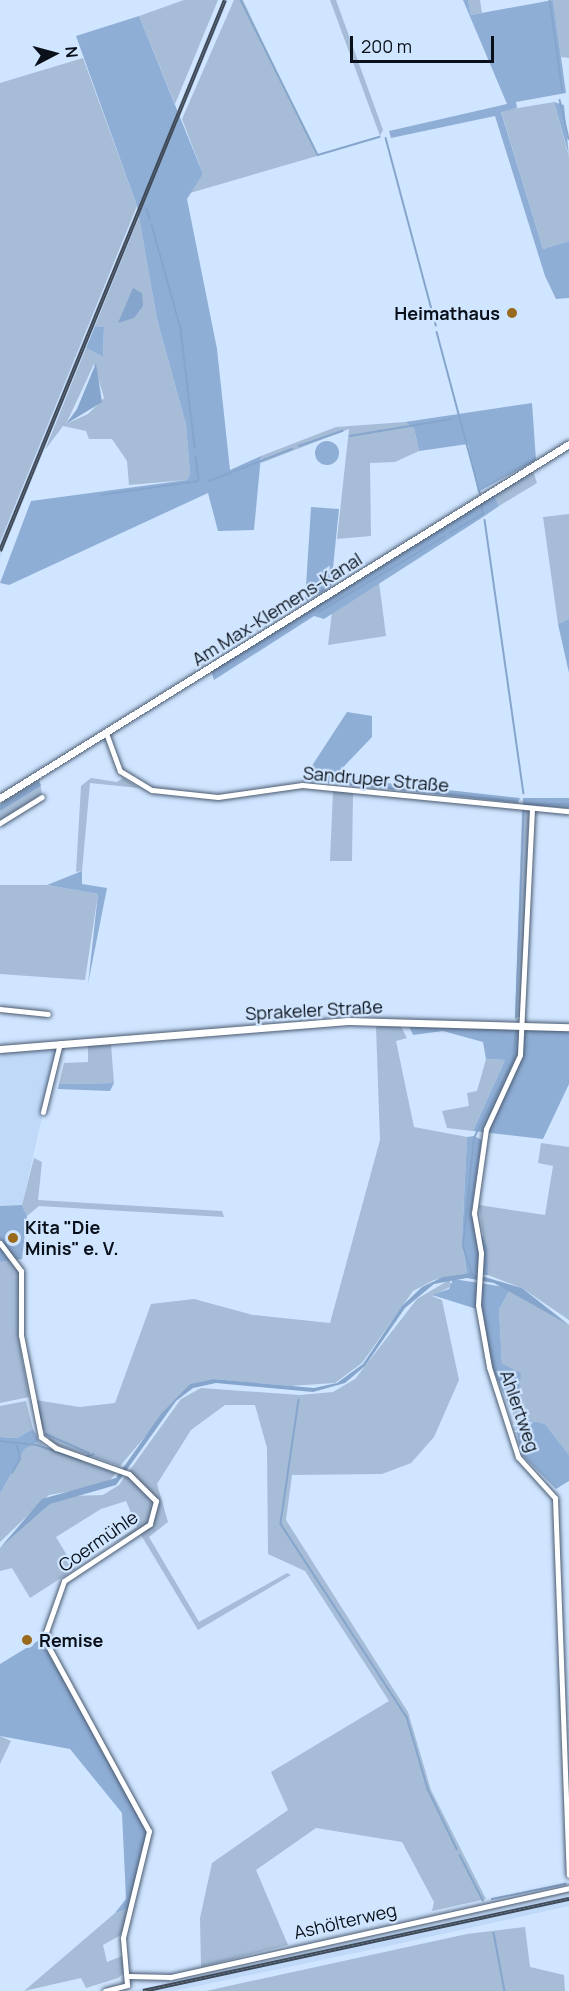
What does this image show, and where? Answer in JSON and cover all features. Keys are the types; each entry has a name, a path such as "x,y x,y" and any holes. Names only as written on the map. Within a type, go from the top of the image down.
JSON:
{"main road":[{"name":"Am Max-Klemens-Kanal","path":"0,798 569,444"},
{"name":"Sprakeler Straße","path":"0,1049 348,1021 569,1027"}],"street":[{"name":"Sandruper Straße","path":"105,733 120,771 152,790 218,797 302,785 569,811"},
{"path":"0,823 42,797"},
{"name":"Ahlertweg","path":"527,808 523,1025 517,1067 485,1133 474,1213 480,1268 478,1285 489,1367 517,1453 555,1498 569,1875"},
{"path":"0,1009 48,1014"},
{"path":"43,1112 60,1043"},
{"name":"Coermühle","path":"0,1243 21,1270 21,1335 37,1427 47,1443 129,1474 152,1492 156,1518 63,1581 46,1632 48,1646 149,1831 123,1938 129,1976 127,1985"},
{"name":"Ashölterweg","path":"129,1976 171,1977 569,1888"},
{"path":"105,1991 127,1985 134,1991"}],"shaded area":[{"path":"184,0 218,0 175,104 139,16"},
{"path":"223,0 228,0 0,558 0,542"},
{"path":"234,0 243,0 317,156 190,193 203,174 182,119"},
{"path":"330,0 336,0 383,130 380,136"},
{"path":"463,0 468,0 471,15 553,0 566,93 516,102 517,108 501,112 543,249 569,241 569,298 556,299 545,276 495,116 391,138 389,131 507,104"},
{"path":"468,0 480,0 482,13 471,15"},
{"path":"553,0 569,0 569,58 561,57"},
{"path":"139,16 203,174 187,199 217,349 230,470 261,456 254,530 218,531 208,493 9,585 0,583 31,501 187,480 190,474 186,425 157,319 137,206 76,36"},
{"path":"83,58 137,206 0,542 0,83"},
{"path":"554,102 569,157 569,241 543,249 501,111"},
{"path":"554,102 564,105 569,157 568,152"},
{"path":"139,217 157,319 186,425 190,474 187,480 129,485 127,461 112,439 89,439 86,431 63,426 45,450 86,348 103,357 104,327 95,326","holes":["94,364 104,398 88,414 66,424"]},
{"path":"133,288 142,293 143,306 134,318 118,323"},
{"path":"95,326 104,327 103,357 86,348"},
{"path":"96,363 102,402 66,424 77,409"},
{"path":"532,403 536,460 478,492 468,444 419,451 414,428 405,422"},
{"path":"405,422 414,428 419,451 395,462 370,463 371,536 337,539 349,429 261,463 261,456 336,427"},
{"path":"327,441 335,445 339,453 335,461 327,465 319,461 315,453 319,445"},
{"path":"533,471 537,483 499,506 494,495"},
{"path":"494,495 499,506 483,517 324,619 314,616 214,680 211,671"},
{"path":"311,507 339,509 331,587 305,602"},
{"path":"569,514 569,619 558,624 543,517"},
{"path":"379,582 386,636 328,645 332,612"},
{"path":"569,619 569,673 558,624"},
{"path":"347,712 372,716 372,737 329,782 302,781"},
{"path":"39,777 42,794 0,820 0,802"},
{"path":"91,778 117,782 123,778 139,788 90,783 82,871 76,872 81,786"},
{"path":"342,778 520,798 518,803 343,784"},
{"path":"333,791 353,792 352,861 330,861"},
{"path":"523,798 569,798 569,808 523,805"},
{"path":"522,810 529,811 521,1017 515,1017"},
{"path":"82,871 82,884 107,888 88,984 98,894 47,885"},
{"path":"0,885 47,885 98,894 85,980 0,974"},
{"path":"399,1023 407,1038 396,1041 414,1127 467,1137 462,1240 467,1274 434,1280 413,1291 362,1363 335,1383 290,1386 213,1379 190,1384 120,1466 52,1443 40,1425 35,1400 80,1407 115,1403 151,1304 194,1299 253,1315 330,1323 380,1140 376,1027"},
{"path":"408,1024 569,1031 569,1084 543,1139 473,1131 505,1060 486,1059 483,1042 443,1031 413,1035"},
{"path":"111,1044 114,1083 59,1084 64,1063 88,1062 88,1046"},
{"path":"58,1047 22,1205 0,1206 0,1052"},
{"path":"486,1059 505,1060 473,1131 447,1128 442,1111 469,1106 467,1093 477,1091"},
{"path":"114,1083 110,1091 58,1089 59,1084"},
{"path":"474,1136 482,1140 471,1215 487,1246 488,1275 467,1274 462,1240 467,1137"},
{"path":"541,1143 569,1147 569,1320 522,1288 488,1275 479,1205 545,1215 553,1166 538,1163"},
{"path":"34,1158 42,1162 38,1200 222,1211 224,1217 39,1206 27,1216 22,1205"},
{"path":"22,1205 27,1216 22,1259 0,1262 0,1206"},
{"path":"11,1260 19,1271 18,1335 29,1397 0,1403 0,1262"},
{"path":"471,1273 522,1288 569,1325 494,1283 467,1278 434,1284 405,1308 365,1366 345,1383 313,1392 216,1383 193,1388 176,1401 116,1485 50,1504 0,1548 42,1499 116,1478 161,1414 190,1384 213,1379 314,1388 337,1383 363,1364 402,1306 422,1287 443,1277"},
{"path":"453,1279 511,1288 499,1309 502,1364 521,1373 517,1413 511,1410 492,1368 480,1310 432,1295 449,1289"},
{"path":"449,1280 452,1286 432,1296 442,1300 459,1380 434,1437 411,1463 382,1474 292,1475 286,1520 408,1712 431,1790 486,1899 432,1911 434,1902 402,1842 316,1828 256,1870 288,1945 201,1967 200,1918 212,1863 288,1810 271,1772 389,1701 305,1571 268,1554 267,1448 255,1405 225,1405 191,1430 157,1484 168,1522 149,1537 199,1622 287,1573 291,1575 198,1630 138,1530 112,1544 137,1527 126,1501 101,1509 56,1537 75,1569 30,1598 12,1568 0,1571 0,1548 50,1504 69,1496 103,1495 119,1485 181,1399 201,1388 300,1395 333,1392 355,1379 417,1299"},
{"path":"511,1288 569,1325 569,1455 545,1424 529,1420 516,1427 502,1364 499,1309"},
{"path":"26,1401 33,1429 17,1438 0,1437 0,1406"},
{"path":"529,1420 545,1424 569,1455 569,1481 556,1489 521,1454 516,1427"},
{"path":"33,1429 39,1441 25,1449 0,1494 0,1437 17,1438"},
{"path":"39,1441 46,1448 116,1473 106,1485 49,1495 0,1542 0,1494 25,1449"},
{"path":"41,1639 148,1834 130,1908 115,1913 126,1899 122,1813 70,1749 0,1736 0,1664"},
{"path":"0,1736 11,1741 0,1764"},
{"path":"569,1895 569,1906 388,1946 174,1991 131,1991"},
{"path":"130,1908 121,1935 103,1945 107,1962 122,1956 124,1973 118,1978 86,1988 81,1978 24,1991 115,1913"},
{"path":"525,1927 530,1967 564,1975 565,1991 206,1991 467,1934"}],"waterway":[{"path":"241,0 318,155 379,137"},
{"path":"550,0 563,92"},
{"path":"560,100 569,139"},
{"path":"386,138 436,325"},
{"path":"147,209 150,219"},
{"path":"152,225 181,329 195,447"},
{"path":"437,332 480,493"},
{"path":"350,436 452,419"},
{"path":"299,446 342,431"},
{"path":"209,481 292,449"},
{"path":"196,456 199,479"},
{"path":"101,495 198,481"},
{"path":"482,504 483,512"},
{"path":"450,533 484,513"},
{"path":"485,520 524,793"},
{"path":"319,612 444,537"},
{"path":"310,780 515,801"},
{"path":"0,807 38,784"},
{"path":"516,1018 524,804 569,804"},
{"path":"472,1274 463,1246 474,1138 513,1060 516,1031"},
{"path":"299,1400 281,1524 407,1717 428,1789 457,1849"},
{"path":"40,1410 43,1428"},
{"path":"46,1434 89,1453"},
{"path":"0,1441 37,1445 81,1460"},
{"path":"12,1473 20,1459 17,1446"},
{"path":"85,1457 94,1454"},
{"path":"460,1855 483,1900"},
{"path":"492,1899 565,1884"},
{"path":"494,1933 505,1991"}],"railway":[{"path":"0,551 225,0"},
{"path":"143,1991 569,1899"}],"place":[{"name":"Heimathaus","path":"512,313"},
{"name":"Kita \"Die Minis\" e. V.","path":"13,1238"},
{"name":"Remise","path":"27,1640"}]}
